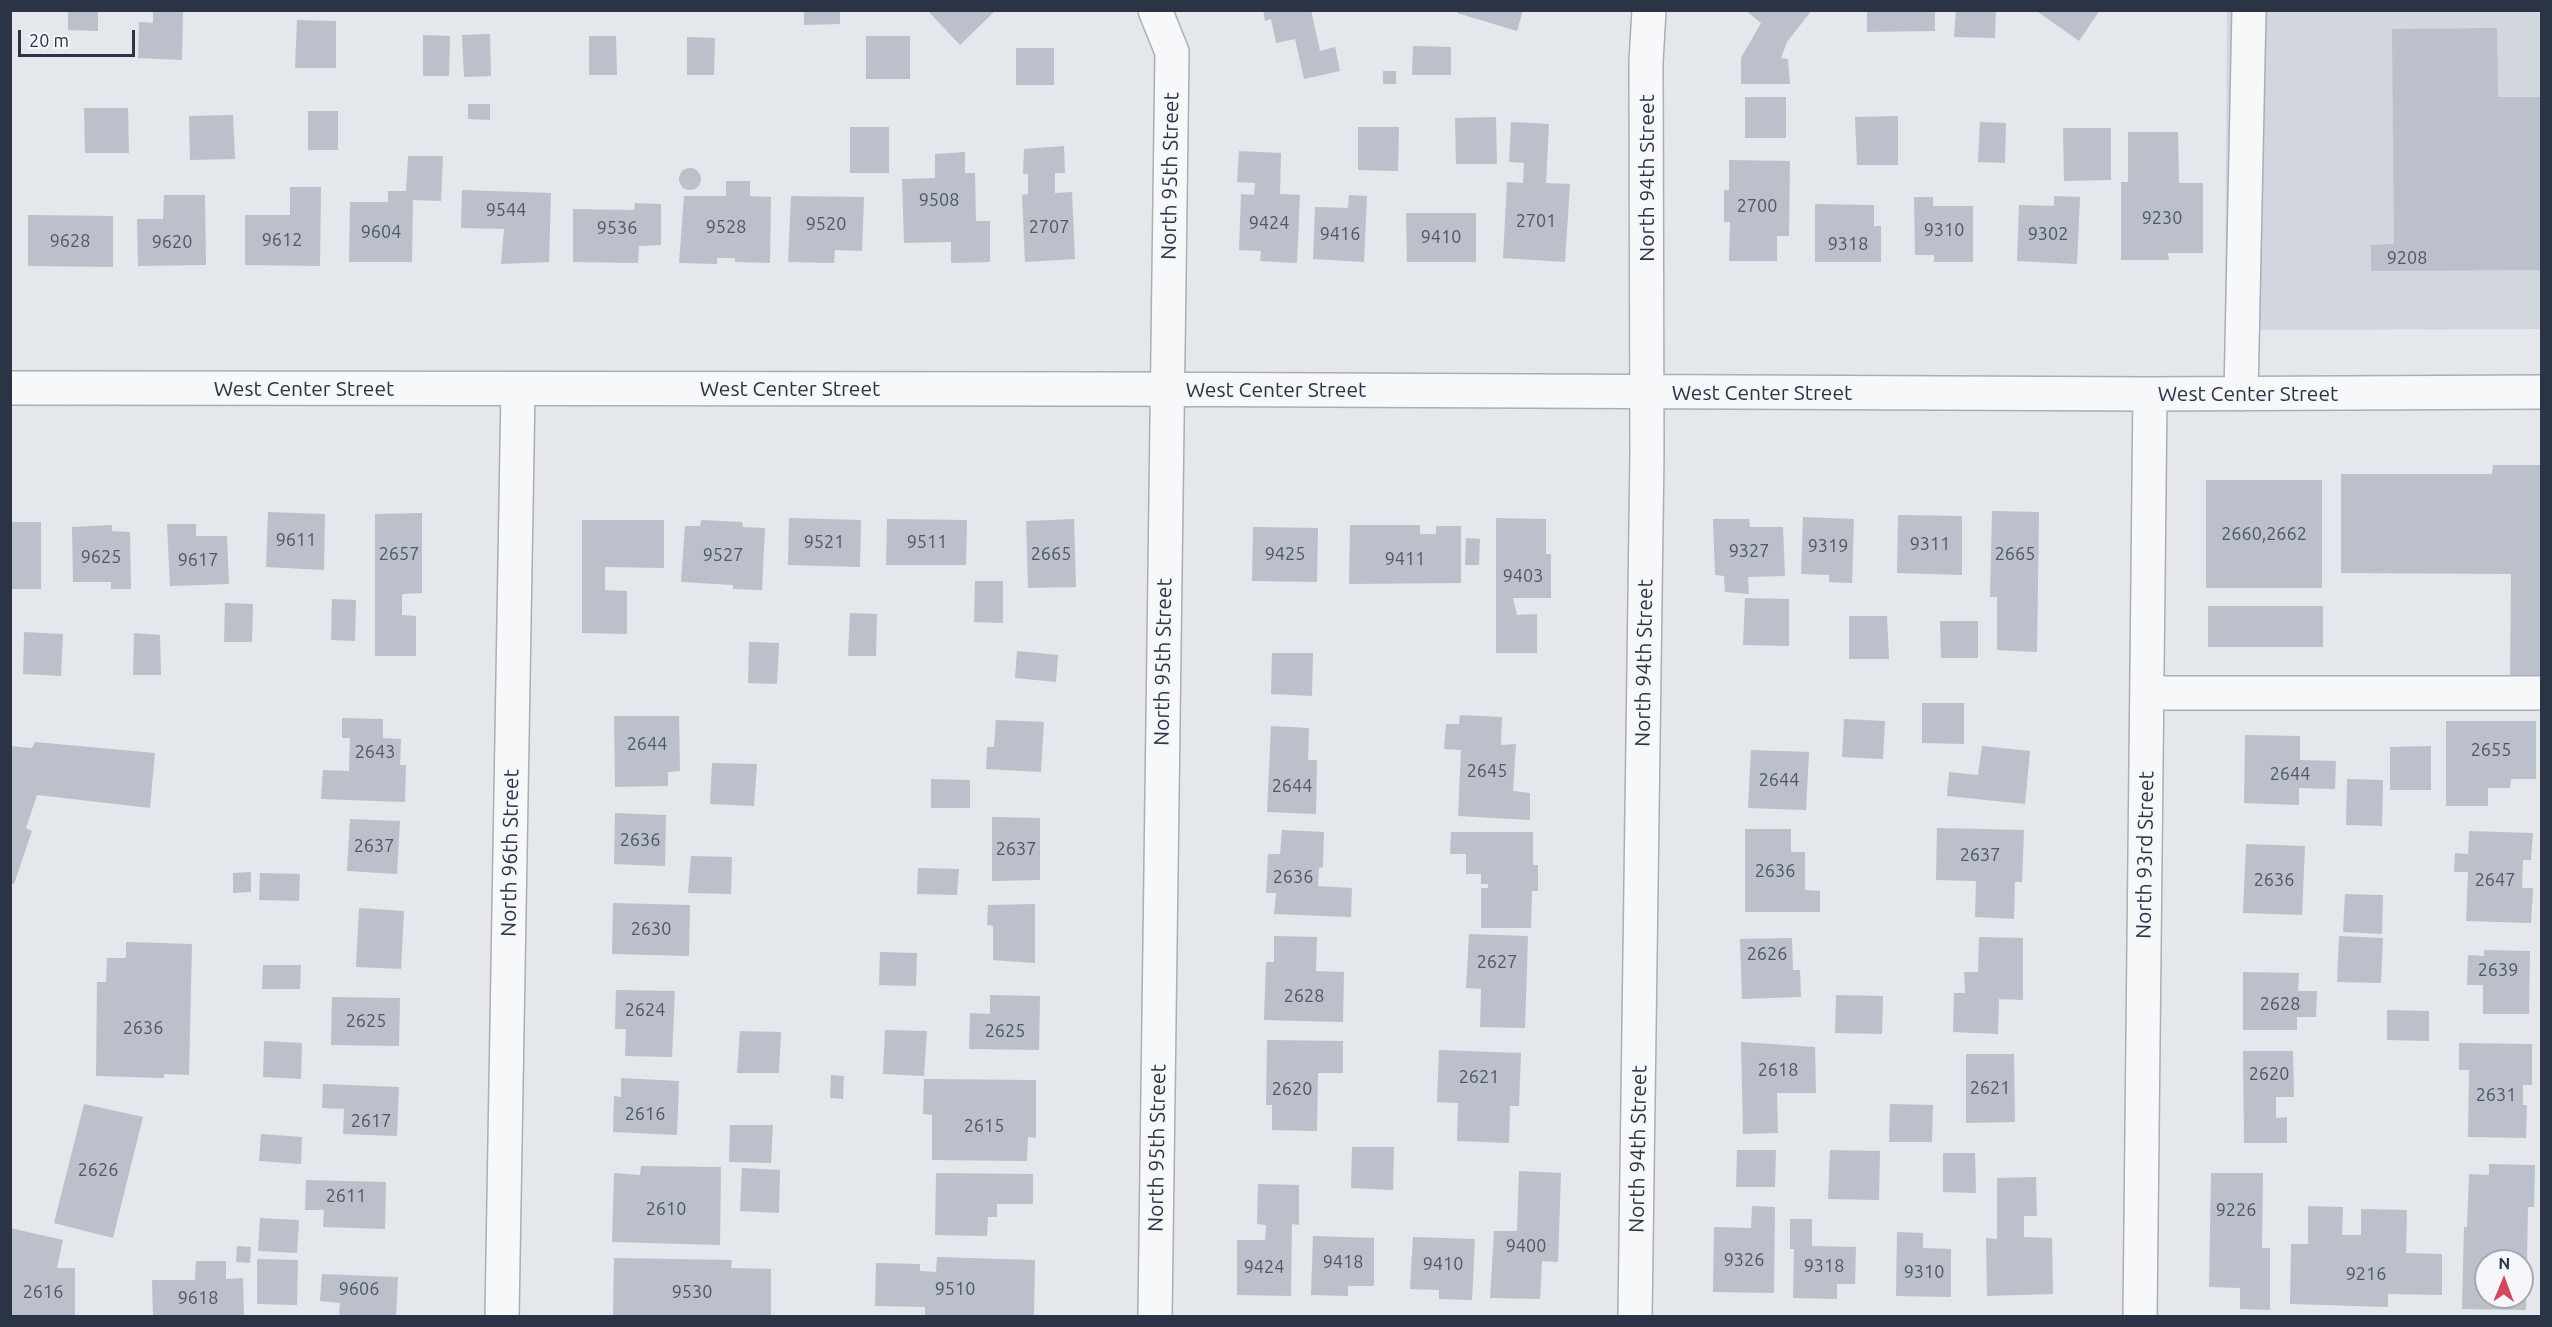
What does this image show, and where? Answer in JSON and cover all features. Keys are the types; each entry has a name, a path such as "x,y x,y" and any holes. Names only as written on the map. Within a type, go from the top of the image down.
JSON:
{"street":[{"name":"North 95th Street","path":"1155,10 1172,52 1155,1317"},
{"name":"North 94th Street","path":"1635,1317 1648,392 1646,62 1648,10"},
{"path":"2241,394 2249,10"},
{"name":"West Center Street","path":"10,388 1168,389 2150,394 2541,392"},
{"name":"North 96th Street","path":"502,1317 518,390"},
{"name":"North 93rd Street","path":"2140,1317 2150,394"},
{"path":"2147,693 2541,693"}],"shaded area":[{"path":"2227,11 2541,11 2541,329 2225,330"}],"building":[{"path":"68,10 98,10 98,31 68,30"},
{"path":"153,10 183,10 182,60 138,58 139,22 153,23"},
{"path":"804,10 840,10 840,24 804,25"},
{"path":"927,10 996,10 960,45"},
{"path":"1263,10 1311,10 1320,51 1335,47 1340,71 1304,79 1295,39 1276,43 1271,19 1265,21"},
{"path":"1457,10 1523,10 1517,31 1457,13"},
{"path":"1745,10 1812,10 1787,42 1781,58 1788,59 1790,84 1741,84 1741,58 1761,23"},
{"path":"1867,10 1935,10 1935,31 1867,32"},
{"path":"1956,10 1996,10 1995,38 1954,37"},
{"path":"2039,10 2100,10 2079,41 2038,12"},
{"path":"297,20 336,21 336,68 295,68"},
{"path":"2497,28 2498,97 2542,97 2542,270 2371,271 2371,245 2394,244 2392,29"},
{"path":"490,34 491,76 464,77 462,35"},
{"path":"423,35 450,36 449,76 423,76"},
{"path":"589,36 616,36 617,75 589,75"},
{"path":"866,36 910,36 910,79 866,79"},
{"path":"687,37 715,38 714,75 687,75"},
{"path":"1413,46 1451,47 1451,75 1412,75"},
{"path":"1016,48 1054,48 1054,85 1016,85"},
{"path":"1383,71 1396,71 1396,84 1383,84"},
{"path":"1745,97 1786,97 1786,138 1745,138"},
{"path":"468,104 490,104 490,120 468,119"},
{"path":"84,108 128,108 129,153 85,153"},
{"path":"308,111 338,111 338,150 308,150"},
{"path":"233,115 235,159 190,160 189,116"},
{"path":"1898,116 1898,165 1857,165 1855,117"},
{"path":"1496,117 1497,164 1456,164 1455,118"},
{"path":"1511,122 1549,124 1546,183 1570,184 1565,262 1503,258 1507,182 1523,183 1524,163 1509,162"},
{"path":"1980,122 2006,123 2005,163 1978,162"},
{"path":"850,127 889,127 889,173 850,173"},
{"path":"1358,127 1399,127 1398,171 1358,170"},
{"path":"2063,128 2111,128 2111,180 2064,181"},
{"path":"2128,132 2178,132 2179,183 2203,183 2203,253 2168,253 2169,260 2121,260 2121,182 2128,182"},
{"path":"1064,146 1065,173 1055,173 1055,193 1072,192 1075,259 1025,262 1022,195 1028,194 1028,174 1023,174 1024,149"},
{"path":"1239,151 1281,153 1280,194 1300,195 1297,263 1260,261 1261,251 1239,250 1241,194 1254,195 1255,183 1237,182"},
{"path":"965,152 965,173 975,173 976,221 990,221 990,262 951,263 951,242 904,243 902,179 935,178 935,154"},
{"path":"408,156 443,156 441,201 413,200 412,262 349,262 350,202 388,202 388,191 406,191"},
{"path":"1729,160 1790,161 1789,236 1777,236 1777,261 1729,261 1730,222 1724,222 1724,190 1729,190"},
{"path":"690,168 698,171 701,179 698,187 690,190 682,187 679,179 682,171"},
{"path":"726,181 750,181 750,196 771,197 770,263 735,262 735,258 717,258 717,264 679,263 684,196 726,196"},
{"path":"290,187 321,187 320,266 245,265 245,215 290,215"},
{"path":"462,190 551,193 549,262 501,264 504,229 461,228"},
{"path":"164,195 205,195 206,265 138,266 137,219 163,219"},
{"path":"1349,195 1367,196 1364,262 1313,259 1315,207 1348,208"},
{"path":"791,196 864,197 862,251 835,250 834,263 788,262"},
{"path":"2054,196 2080,197 2077,264 2017,261 2019,205 2054,206"},
{"path":"1914,197 1933,197 1933,206 1973,206 1973,262 1934,262 1934,255 1915,255"},
{"path":"635,203 661,204 661,245 639,246 638,263 573,262 573,209 634,210"},
{"path":"1815,204 1874,205 1874,226 1881,226 1881,262 1815,262"},
{"path":"1406,213 1476,213 1476,262 1407,262"},
{"path":"28,215 113,216 113,267 28,266"},
{"path":"2493,465 2542,465 2542,680 2510,680 2511,574 2341,573 2341,474 2492,474"},
{"path":"2206,480 2322,480 2322,588 2206,588"},
{"path":"1992,511 2039,512 2037,652 1997,650 1997,597 1990,597"},
{"path":"268,512 325,514 324,570 266,567"},
{"path":"422,513 422,593 402,594 402,615 416,616 416,656 375,656 375,514"},
{"path":"1898,515 1962,516 1962,575 1897,573"},
{"path":"1803,517 1854,519 1852,583 1829,582 1829,575 1801,574"},
{"path":"789,518 861,520 860,567 788,565"},
{"path":"1496,518 1546,519 1546,554 1551,554 1551,598 1513,598 1517,615 1537,614 1537,653 1496,653"},
{"path":"887,519 967,520 966,565 886,565"},
{"path":"1074,519 1076,587 1028,588 1026,521"},
{"path":"1713,519 1749,519 1750,527 1783,527 1785,576 1748,577 1749,594 1725,592 1724,576 1715,575"},
{"path":"582,520 664,520 664,568 605,567 605,590 627,591 627,634 582,633"},
{"path":"701,520 742,522 743,527 765,528 762,590 733,589 733,585 681,582 685,526 700,526"},
{"path":"10,522 41,522 41,589 10,589"},
{"path":"167,524 196,524 196,536 227,536 229,584 170,586"},
{"path":"112,525 112,531 130,532 131,589 111,589 111,582 73,582 72,527"},
{"path":"1350,525 1420,525 1420,534 1436,534 1436,526 1461,526 1461,583 1349,584"},
{"path":"1253,527 1318,528 1317,582 1252,581"},
{"path":"1466,538 1480,539 1479,565 1465,565"},
{"path":"975,581 1003,581 1003,623 974,622"},
{"path":"1745,598 1789,599 1789,646 1743,645"},
{"path":"332,599 356,600 355,641 331,640"},
{"path":"225,603 253,604 252,642 224,642"},
{"path":"2208,606 2323,606 2323,647 2208,647"},
{"path":"850,613 877,614 876,656 848,656"},
{"path":"1849,616 1887,616 1889,659 1849,659"},
{"path":"1940,621 1978,621 1978,658 1941,658"},
{"path":"24,632 63,634 61,676 23,674"},
{"path":"134,633 160,635 161,675 133,675"},
{"path":"749,642 779,643 777,684 748,683"},
{"path":"1017,651 1058,655 1056,682 1015,678"},
{"path":"1272,653 1313,653 1312,696 1271,694"},
{"path":"1922,703 1964,703 1964,744 1922,743"},
{"path":"1460,715 1502,717 1501,745 1516,744 1513,791 1530,793 1530,820 1458,816 1461,750 1444,749 1446,724 1459,724"},
{"path":"614,716 679,716 680,771 668,772 668,786 615,787"},
{"path":"342,718 383,719 383,738 401,739 400,765 406,765 405,802 321,799 323,770 349,771 350,738 342,738"},
{"path":"1844,719 1885,721 1883,759 1842,757"},
{"path":"996,720 1044,722 1041,772 986,769 987,747 994,747"},
{"path":"2446,721 2536,721 2536,779 2511,779 2510,788 2488,788 2488,806 2446,806"},
{"path":"1271,726 1309,728 1308,760 1317,760 1316,814 1267,812"},
{"path":"2245,735 2300,736 2300,760 2336,761 2335,789 2299,788 2299,805 2244,803"},
{"path":"35,742 155,753 150,808 37,795 26,828 32,831 14,884 10,883 10,746 32,748"},
{"path":"1982,746 2030,751 2025,804 1947,796 1949,772 1978,775"},
{"path":"2431,746 2431,790 2390,790 2390,747"},
{"path":"1751,750 1809,752 1806,810 1748,808"},
{"path":"712,763 757,764 754,806 710,804"},
{"path":"931,779 970,780 970,808 931,808"},
{"path":"2347,779 2383,780 2382,826 2346,825"},
{"path":"615,813 666,815 665,866 614,864"},
{"path":"992,817 1040,818 1040,880 992,881"},
{"path":"350,819 400,821 397,874 347,871"},
{"path":"1937,828 2024,830 2022,882 2015,882 2014,919 1975,917 1976,881 1936,880"},
{"path":"1745,829 1791,829 1791,852 1805,852 1805,890 1820,891 1820,912 1745,912"},
{"path":"1282,830 1324,832 1323,867 1319,868 1318,886 1352,888 1351,917 1274,914 1276,893 1266,893 1268,854 1280,854"},
{"path":"2469,831 2533,833 2531,860 2523,860 2522,888 2533,888 2531,923 2466,921 2468,872 2454,872 2455,853 2468,854"},
{"path":"1451,832 1533,832 1533,865 1538,865 1538,891 1532,891 1531,928 1481,928 1481,888 1488,888 1488,884 1481,884 1481,874 1466,874 1466,854 1450,854"},
{"path":"2246,844 2305,846 2302,915 2243,913"},
{"path":"691,856 732,857 731,894 688,893"},
{"path":"918,868 959,869 957,895 917,894"},
{"path":"251,872 251,892 233,893 233,873"},
{"path":"260,873 300,874 299,901 259,900"},
{"path":"2345,894 2383,895 2382,934 2343,932"},
{"path":"613,903 690,905 689,956 612,954"},
{"path":"1035,904 1035,963 993,960 993,926 987,925 988,905"},
{"path":"359,908 404,911 401,969 356,967"},
{"path":"1469,934 1528,936 1525,1028 1480,1027 1481,989 1466,988"},
{"path":"1274,936 1317,937 1316,971 1344,972 1343,1022 1264,1020 1266,962 1274,962"},
{"path":"2339,936 2383,938 2381,983 2337,982"},
{"path":"1979,937 2023,938 2023,1000 1999,999 1998,1034 1953,1032 1954,993 1965,993 1964,972 1978,972"},
{"path":"1792,938 1793,970 1800,970 1801,997 1742,999 1740,939"},
{"path":"126,942 192,944 189,1075 164,1074 164,1078 96,1076 97,982 106,982 107,958 126,958"},
{"path":"2484,950 2530,951 2529,1014 2483,1014 2483,985 2467,985 2468,955 2484,956"},
{"path":"880,952 917,953 916,986 879,985"},
{"path":"263,965 301,965 300,989 262,989"},
{"path":"2243,972 2299,973 2298,991 2317,991 2316,1017 2297,1017 2297,1030 2243,1030"},
{"path":"616,990 675,991 672,1057 625,1056 626,1029 615,1029"},
{"path":"990,995 1040,996 1039,1050 969,1049 970,1013 990,1014"},
{"path":"1836,995 1883,996 1882,1034 1835,1033"},
{"path":"332,997 400,998 399,1046 331,1045"},
{"path":"2387,1010 2429,1011 2429,1041 2387,1040"},
{"path":"885,1030 927,1031 924,1076 883,1074"},
{"path":"740,1031 781,1032 779,1073 737,1073"},
{"path":"1267,1040 1343,1041 1343,1073 1318,1073 1317,1131 1272,1130 1272,1105 1266,1105"},
{"path":"264,1041 302,1043 301,1079 263,1077"},
{"path":"1741,1042 1815,1047 1816,1093 1777,1093 1778,1133 1743,1134"},
{"path":"2459,1043 2532,1044 2532,1085 2523,1085 2523,1105 2527,1105 2526,1138 2468,1137 2469,1070 2459,1070"},
{"path":"1439,1050 1521,1053 1519,1106 1510,1106 1509,1143 1457,1141 1458,1103 1437,1102"},
{"path":"2243,1051 2293,1051 2294,1097 2276,1097 2276,1118 2287,1117 2287,1143 2244,1143"},
{"path":"1966,1054 2014,1054 2015,1122 1966,1123"},
{"path":"831,1075 844,1076 843,1099 830,1098"},
{"path":"621,1078 679,1081 677,1135 613,1132 614,1096 621,1097"},
{"path":"924,1079 1036,1080 1036,1138 1028,1137 1027,1161 932,1160 932,1115 923,1114"},
{"path":"323,1084 399,1087 397,1136 343,1134 344,1109 322,1108"},
{"path":"84,1104 143,1117 113,1238 54,1223"},
{"path":"1890,1104 1933,1105 1932,1142 1889,1142"},
{"path":"730,1125 773,1125 771,1163 729,1162"},
{"path":"261,1134 302,1137 301,1164 259,1161"},
{"path":"1352,1147 1394,1147 1393,1190 1351,1188"},
{"path":"1737,1150 1776,1150 1775,1187 1736,1187"},
{"path":"1830,1150 1880,1151 1879,1200 1828,1199"},
{"path":"1943,1153 1975,1153 1976,1193 1943,1192"},
{"path":"2489,1164 2535,1165 2534,1207 2528,1207 2527,1249 2474,1249 2474,1309 2526,1310 2462,1309 2464,1227 2467,1227 2469,1174 2489,1175"},
{"path":"641,1166 721,1167 720,1245 612,1242 614,1173 640,1175"},
{"path":"742,1168 780,1170 779,1213 740,1211"},
{"path":"1519,1171 1561,1173 1558,1262 1542,1261 1540,1299 1490,1298 1494,1231 1517,1231"},
{"path":"936,1173 1033,1174 1033,1204 997,1204 997,1217 988,1217 987,1236 935,1235"},
{"path":"2211,1173 2263,1173 2262,1248 2270,1248 2270,1310 2240,1309 2240,1288 2209,1287"},
{"path":"2036,1177 2037,1216 2024,1216 2024,1237 2052,1238 2053,1294 1987,1296 1986,1238 1997,1239 1997,1178"},
{"path":"306,1180 386,1182 385,1229 323,1227 324,1210 305,1210"},
{"path":"1258,1184 1299,1185 1299,1225 1292,1224 1291,1296 1237,1295 1237,1240 1265,1240 1266,1225 1257,1224"},
{"path":"1752,1206 1775,1207 1774,1293 1713,1292 1714,1227 1751,1228"},
{"path":"2308,1206 2343,1207 2342,1235 2361,1235 2361,1209 2407,1210 2406,1253 2442,1254 2442,1295 2388,1294 2388,1307 2290,1304 2291,1244 2308,1244"},
{"path":"260,1218 299,1220 297,1253 258,1251"},
{"path":"1790,1219 1812,1219 1812,1246 1856,1247 1855,1284 1837,1284 1837,1299 1793,1298 1794,1249 1790,1249"},
{"path":"10,1228 63,1240 57,1268 75,1268 75,1316 10,1316"},
{"path":"1897,1232 1923,1233 1923,1248 1951,1249 1951,1297 1896,1296"},
{"path":"1313,1236 1374,1238 1374,1286 1348,1286 1348,1296 1311,1295"},
{"path":"1413,1237 1475,1239 1472,1300 1439,1299 1439,1290 1410,1289"},
{"path":"237,1246 251,1247 250,1263 236,1262"},
{"path":"937,1257 1035,1260 1034,1315 925,1316 925,1307 875,1306 876,1263 920,1264 920,1271 936,1272"},
{"path":"614,1258 732,1260 731,1268 771,1269 771,1315 613,1316"},
{"path":"257,1259 298,1260 297,1305 257,1304"},
{"path":"196,1261 226,1261 226,1279 243,1278 244,1316 153,1316 152,1280 195,1280"},
{"path":"322,1274 398,1277 396,1316 339,1316 340,1303 320,1301"}]}
